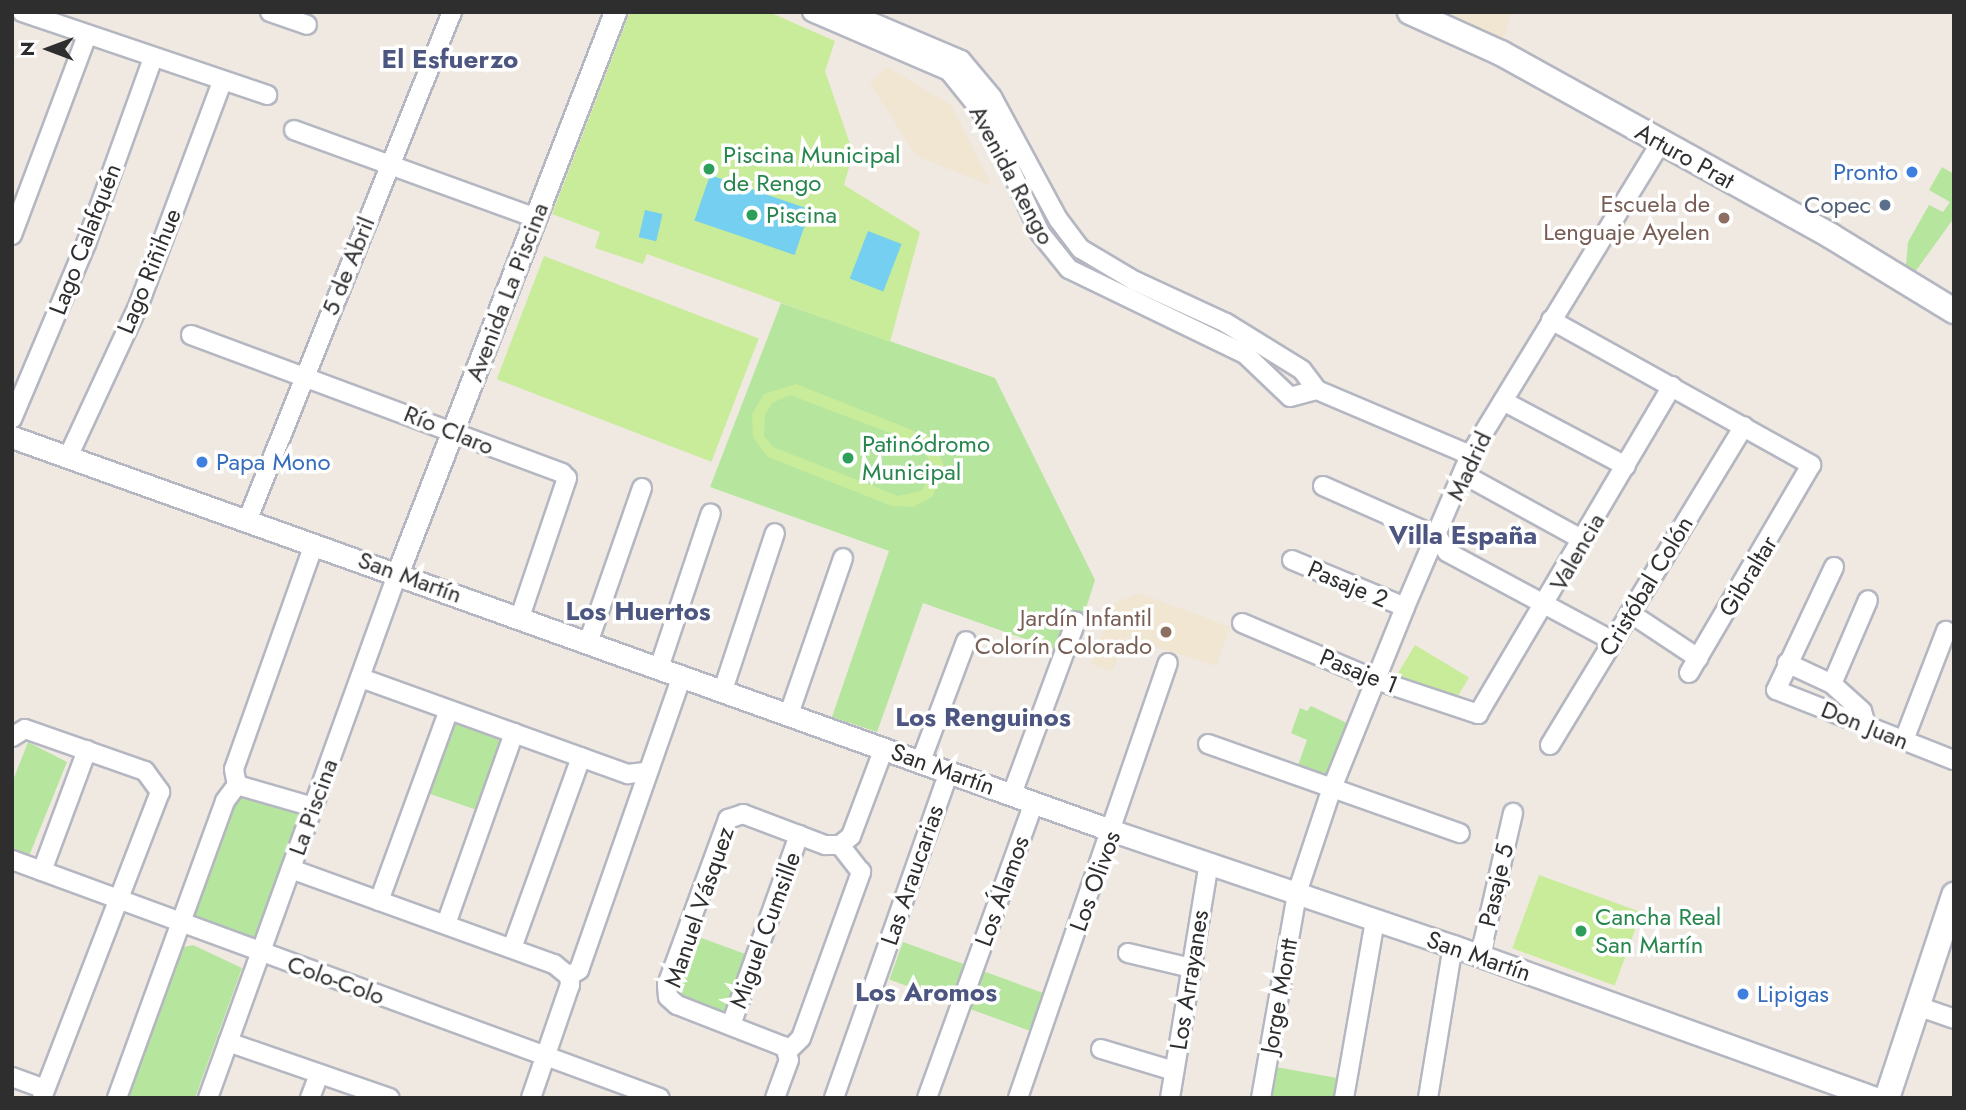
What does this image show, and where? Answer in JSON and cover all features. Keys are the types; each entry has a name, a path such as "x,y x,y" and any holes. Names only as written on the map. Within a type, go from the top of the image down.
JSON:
{"main road":[{"name":"Arturo Prat","path":"1410,12 1501,53 1831,236 1954,311"},
{"path":"1887,1098 1917,1006 1950,920 1954,895"}],"street":[{"path":"22,12 222,82 267,95"},
{"path":"270,12 299,19"},
{"name":"5 de Abril","path":"247,521 452,12"},
{"name":"Avenida La Piscina","path":"398,572 615,12"},
{"name":"Avenida Rengo","path":"812,12 949,71 986,117 1040,233 1069,269 1245,354 1290,397 1317,390"},
{"name":"Avenida Rengo","path":"848,12 961,60 992,96 1058,219 1082,249 1135,281 1226,323 1302,370 1317,390 1470,455"},
{"path":"12,234 87,35"},
{"name":"Lago Calafquén","path":"12,419 86,244 153,58"},
{"name":"Lago Riñihue","path":"68,457 139,304 222,82"},
{"path":"294,130 536,218"},
{"name":"Madrid","path":"1297,894 1332,788 1470,455 1661,142"},
{"path":"1551,320 1744,426"},
{"name":"Río Claro","path":"191,335 567,478 520,617"},
{"name":"Valencia","path":"1478,714 1545,607 1672,386"},
{"path":"1503,401 1626,467"},
{"name":"Gibraltar","path":"1630,613 1694,665 1807,479 1811,465 1807,460 1744,426"},
{"name":"Cristóbal Colón","path":"1550,746 1744,426"},
{"name":"San Martín","path":"12,437 398,572 1113,831 1453,946 1876,1098"},
{"path":"1463,474 1583,540"},
{"path":"1323,486 1438,537 1447,552 1545,607 1613,641"},
{"path":"588,643 642,488"},
{"path":"659,668 712,513"},
{"path":"723,690 775,533"},
{"path":"117,1098 225,802 237,785 234,769 314,544"},
{"path":"789,715 843,558"},
{"name":"Pasaje 2","path":"1292,560 1405,607"},
{"path":"1834,567 1787,663 1832,684 1862,711 1866,725"},
{"name":"La Piscina","path":"208,1098 398,572"},
{"path":"1832,684 1868,600"},
{"path":"1013,794 1076,621"},
{"name":"Pasaje 1","path":"1242,623 1376,680 1478,714"},
{"path":"1904,740 1946,631"},
{"path":"921,761 966,641"},
{"name":"Los Olivos","path":"1017,1098 1113,831 1168,663"},
{"name":"Don Juan","path":"1787,663 1776,690 1954,760"},
{"path":"569,976 579,970 646,785 645,772 682,676"},
{"path":"361,678 636,776 645,772"},
{"path":"379,901 449,710"},
{"path":"12,737 26,729 145,771 160,792 44,1093 12,1077"},
{"path":"446,924 514,733"},
{"path":"1208,744 1460,833"},
{"path":"775,1098 789,1060 788,1051 801,1038 861,872 840,845 850,836 884,748"},
{"path":"42,871 87,750"},
{"path":"512,948 581,757"},
{"name":"Las Araucarias","path":"834,1098 949,771"},
{"path":"237,785 313,807"},
{"name":"Los Álamos","path":"927,1098 1034,802"},
{"name":"Pasaje 5","path":"1480,956 1513,813"},
{"name":"Manuel Vásquez","path":"788,1051 779,1042 677,1005 668,996 667,985 731,816 747,815 830,846 840,845"},
{"name":"Miguel Cumsille","path":"731,1025 799,835"},
{"name":"Colo-Colo","path":"12,860 660,1098"},
{"name":"Los Arrayanes","path":"1170,1098 1209,863"},
{"path":"290,869 554,964 569,976 570,985 531,1098"},
{"name":"Jorge Montt","path":"1261,1098 1297,894"},
{"path":"1344,1098 1375,921"},
{"path":"1428,1098 1453,946"},
{"path":"1128,953 1191,968"},
{"path":"1917,1006 1954,1019"},
{"path":"228,1042 385,1097"},
{"path":"1101,1049 1174,1070"},
{"path":"310,1098 319,1074"}],"shaded area":[{"path":"1437,12 1512,12 1503,40"},
{"path":"887,67 951,105 992,186 916,156 870,83"},
{"name":"Jardín Infantil Colorín Colorado","path":"1139,593 1230,627 1216,666 1125,637 1113,671 1091,664 1115,603"}],"green space":[{"name":"Piscina Municipal de Rengo","path":"630,12 769,12 835,41 825,71 853,153 844,185 920,232 890,342 647,254 643,264 595,248 600,232 552,214"},
{"path":"1942,167 1954,174 1954,218 1915,272 1906,265 1908,242 1929,205 1943,212 1950,202 1929,190"},
{"path":"544,256 759,338 711,462 497,379"},
{"path":"781,303 995,378 1095,580 1071,655 923,603 877,732 832,717 889,551 710,487"},
{"path":"796,384 932,438 944,465 933,496 913,507 892,506 768,457 753,437 752,414 764,394","holes":["790,395 919,444 932,464 926,484 921,491 898,496 773,447 764,436 765,415 772,403"]},
{"path":"1415,645 1469,677 1450,708 1396,676"},
{"path":"1311,706 1349,724 1324,783 1295,774 1307,740 1291,733 1300,708 1307,711"},
{"path":"455,720 506,738 481,811 430,794"},
{"path":"28,742 67,762 29,856 12,850 12,783"},
{"path":"245,792 295,809 300,818 259,935 252,939 193,915 234,799"},
{"name":"Cancha Real San Martín","path":"1539,875 1641,912 1615,986 1512,948"},
{"path":"696,936 747,954 725,1014 674,995"},
{"path":"903,942 1044,993 1030,1031 889,980"},
{"path":"193,945 242,968 195,1098 127,1098 180,948"},
{"path":"1270,1066 1337,1078 1334,1098 1264,1098"}],"water":[{"name":"Piscina","path":"710,175 810,210 795,255 694,220"},
{"path":"645,210 663,214 656,241 639,237"},
{"path":"868,231 902,244 883,292 850,279"}],"place":[{"name":"Piscina Municipal de Rengo","path":"709,169"},
{"name":"Pronto","path":"1912,172"},
{"name":"Copec","path":"1885,205"},
{"name":"Piscina","path":"752,215"},
{"name":"Escuela de Lenguaje Ayelen","path":"1724,218"},
{"name":"Patinódromo Municipal","path":"848,458"},
{"name":"Papa Mono","path":"202,462"},
{"name":"Jardín Infantil Colorín Colorado","path":"1166,632"},
{"name":"Cancha Real San Martín","path":"1581,931"},
{"name":"Lipigas","path":"1743,994"}],"district":[{"name":"El Esfuerzo","path":"450,60"},
{"name":"Villa España","path":"1463,536"},
{"name":"Los Huertos","path":"638,612"},
{"name":"Los Renguinos","path":"983,718"},
{"name":"Los Aromos","path":"926,993"}]}
